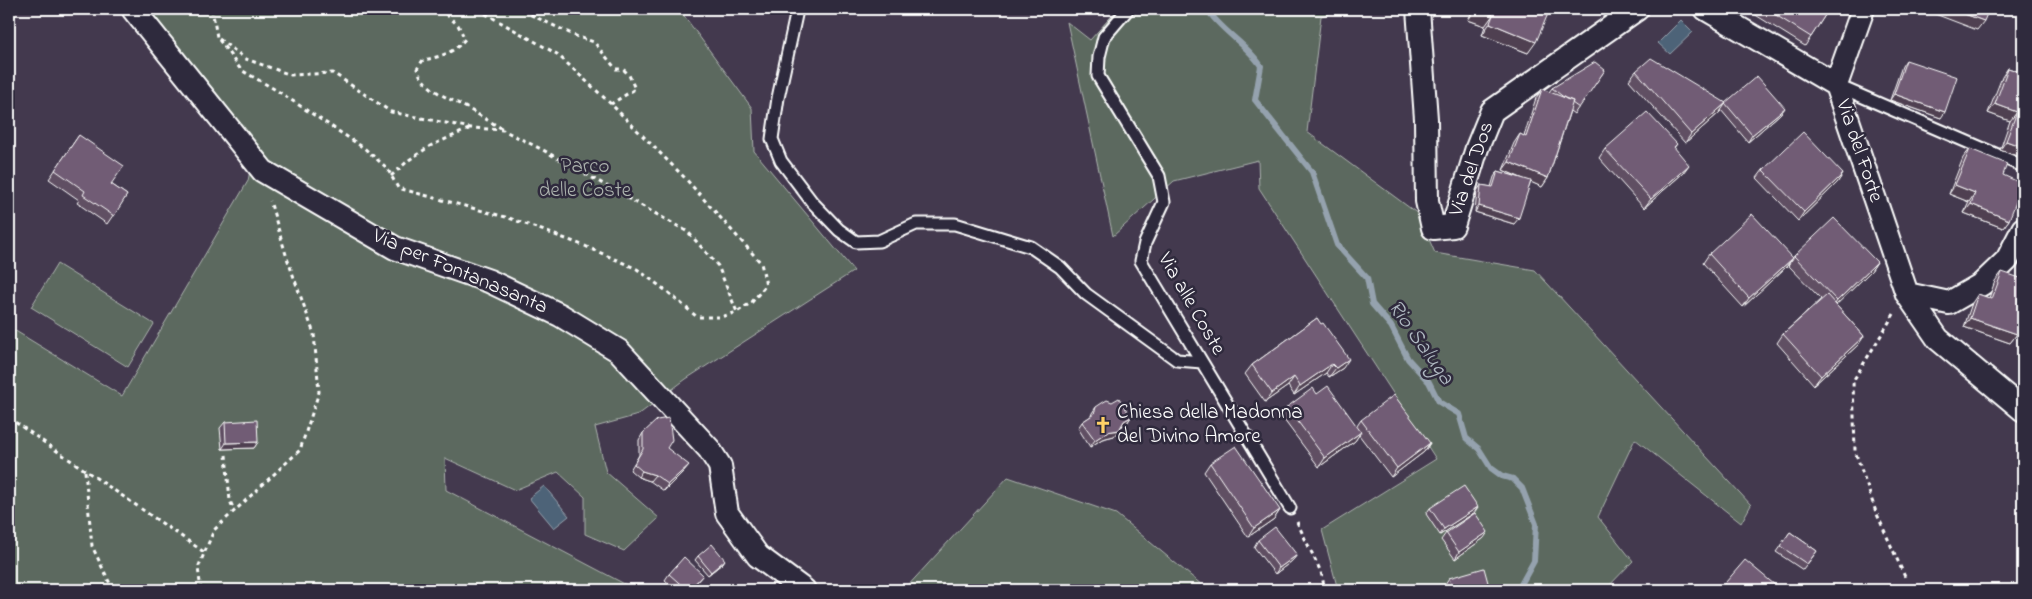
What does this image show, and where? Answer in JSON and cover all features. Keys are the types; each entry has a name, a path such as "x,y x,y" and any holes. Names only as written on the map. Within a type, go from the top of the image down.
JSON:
{"street":[{"name":"Via per Fontanasanta","path":"133,9 263,171 395,248 489,281 560,315 619,351 709,449 720,466 727,513 758,556 804,590"},
{"name":"Via del Dos","path":"1418,9 1426,119 1427,201 1433,228 1453,226 1477,148 1492,111 1637,9"},
{"path":"1706,9 1836,85"},
{"name":"Via del Forte","path":"1864,9 1836,85 1907,294 1938,339 2023,410"},
{"path":"1907,294 1949,303 1982,284 2007,260 2023,229"}],"lane":[{"path":"794,9 796,15 778,98 772,140 781,161 812,202 839,230 856,242 879,241 916,224 955,224 1031,247 1060,267 1086,294 1177,360 1202,362"},
{"name":"Via alle Coste","path":"1128,9 1104,37 1099,57 1098,76 1162,184 1164,202 1145,243 1141,261 1290,508"},
{"path":"1836,85 2023,166"}],"path":[{"path":"216,9 210,10 217,37 241,70 276,90 364,148 387,168 398,188 509,218 585,246 637,269 697,316 721,317 737,312 752,302 766,285 761,263 684,177 611,104 557,54 477,9"},
{"path":"440,9 458,24 464,39 458,48 439,57 423,60 417,69 420,78 444,97 466,107 503,130 688,232 718,266 737,312"},
{"path":"526,9 527,13 578,37 594,42 616,69 623,69 629,75 635,89 611,104"},
{"path":"217,37 246,59 292,75 333,73 392,112 471,128 503,130"},
{"path":"392,176 409,160 430,146 471,128"},
{"path":"201,590 198,568 214,530 300,450 319,392 314,334 287,258 263,171"},
{"path":"1905,577 1876,512 1855,451 1853,381 1907,294"},
{"path":"9,418 204,552"},
{"path":"226,456 230,501 234,510"},
{"path":"85,472 92,546 113,590"},
{"path":"1290,508 1321,572 1325,590"}],"green space":[{"name":"Parco delle Coste","path":"143,9 679,9 752,108 754,151 854,271 686,379 638,415 595,427 606,472 659,518 624,551 585,534 585,497 558,472 515,490 445,458 446,490 636,590 9,590 9,327 122,396 248,181 255,143"},
{"path":"1118,9 1347,9 1321,16 1307,132 1418,214 1435,253 1535,270 1751,505 1741,523 1635,439 1598,517 1633,561 1605,590 1338,590 1322,530 1436,459 1259,188 1258,160 1174,181 1113,236 1067,22 1090,40"},
{"path":"57,264 154,324 128,367 31,307"},
{"path":"1008,477 1116,514 1208,590 904,590"}],"water":[{"path":"1681,20 1693,32 1670,54 1658,43"},
{"path":"544,486 569,516 554,528 529,498"}],"building":[{"path":"1477,9 1550,9 1536,42 1490,23 1493,15"},
{"path":"1766,9 1829,9 1811,37"},
{"path":"1951,9 1989,9 1984,21"},
{"path":"1651,58 1726,103 1691,134 1636,71"},
{"path":"1906,60 1957,77 1945,112 1894,94"},
{"path":"1595,62 1605,70 1579,108 1572,103 1573,101 1566,99 1552,88"},
{"path":"2008,68 2023,73 2023,147 2006,141 2017,112 1995,104"},
{"path":"1757,76 1785,108 1752,135 1725,103"},
{"path":"1542,89 1573,101 1548,178 1509,162 1520,134 1526,137"},
{"path":"1647,112 1677,144 1674,147 1689,165 1651,199 1605,149"},
{"path":"1803,132 1843,174 1804,212 1763,170"},
{"path":"79,135 124,166 111,184 127,195 114,216 83,195 85,191 55,170"},
{"path":"1970,149 2007,164 2003,175 2023,184 2009,220 1971,204 1975,193 1955,185"},
{"path":"1498,171 1531,181 1519,218 1479,206 1481,185 1493,187"},
{"path":"1752,214 1793,258 1749,298 1709,254"},
{"path":"1834,218 1877,262 1837,301 1794,256"},
{"path":"2002,272 2023,279 2023,315 2017,334 1970,318 1978,294 1992,299"},
{"path":"1827,295 1864,336 1821,376 1783,334"},
{"path":"1317,318 1321,324 1323,323 1349,359 1336,368 1332,364 1300,386 1294,377 1272,393 1252,365"},
{"path":"1328,386 1361,432 1325,458 1287,407 1313,388 1317,394"},
{"path":"1394,395 1430,443 1397,468 1361,420"},
{"name":"Chiesa della Madonna del Divino Amore","path":"1119,398 1131,417 1124,421 1119,430 1107,432 1095,440 1082,422 1094,414 1096,407 1102,403 1107,400 1112,402"},
{"path":"669,418 672,440 667,448 689,465 668,484 655,475 642,471 634,464 643,449 643,433 657,420"},
{"path":"257,420 258,442 226,443 225,422"},
{"path":"1236,446 1280,510 1254,528 1210,463"},
{"path":"1464,486 1478,507 1444,529 1430,508"},
{"path":"1475,513 1488,532 1459,552 1446,533"},
{"path":"1275,527 1297,555 1279,568 1258,540"},
{"path":"1790,532 1817,551 1807,564 1780,546"},
{"path":"712,544 725,560 711,572 698,556"},
{"path":"684,557 703,575 689,590 669,574"},
{"path":"1745,560 1781,590 1719,590"},
{"path":"1484,568 1490,590 1453,590 1449,578"},
{"path":"709,586 715,590 706,590"}],"waterway":[{"name":"Rio Saluga","path":"1207,9 1219,24 1249,51 1261,66 1255,100 1312,172 1337,245 1367,278 1372,304 1391,326 1408,359 1429,382 1439,402 1459,414 1466,438 1479,449 1491,468 1502,476 1513,479 1522,488 1536,524 1534,561 1518,590"}],"place":[{"name":"Chiesa della Madonna del Divino Amore","path":"1103,425"}]}
